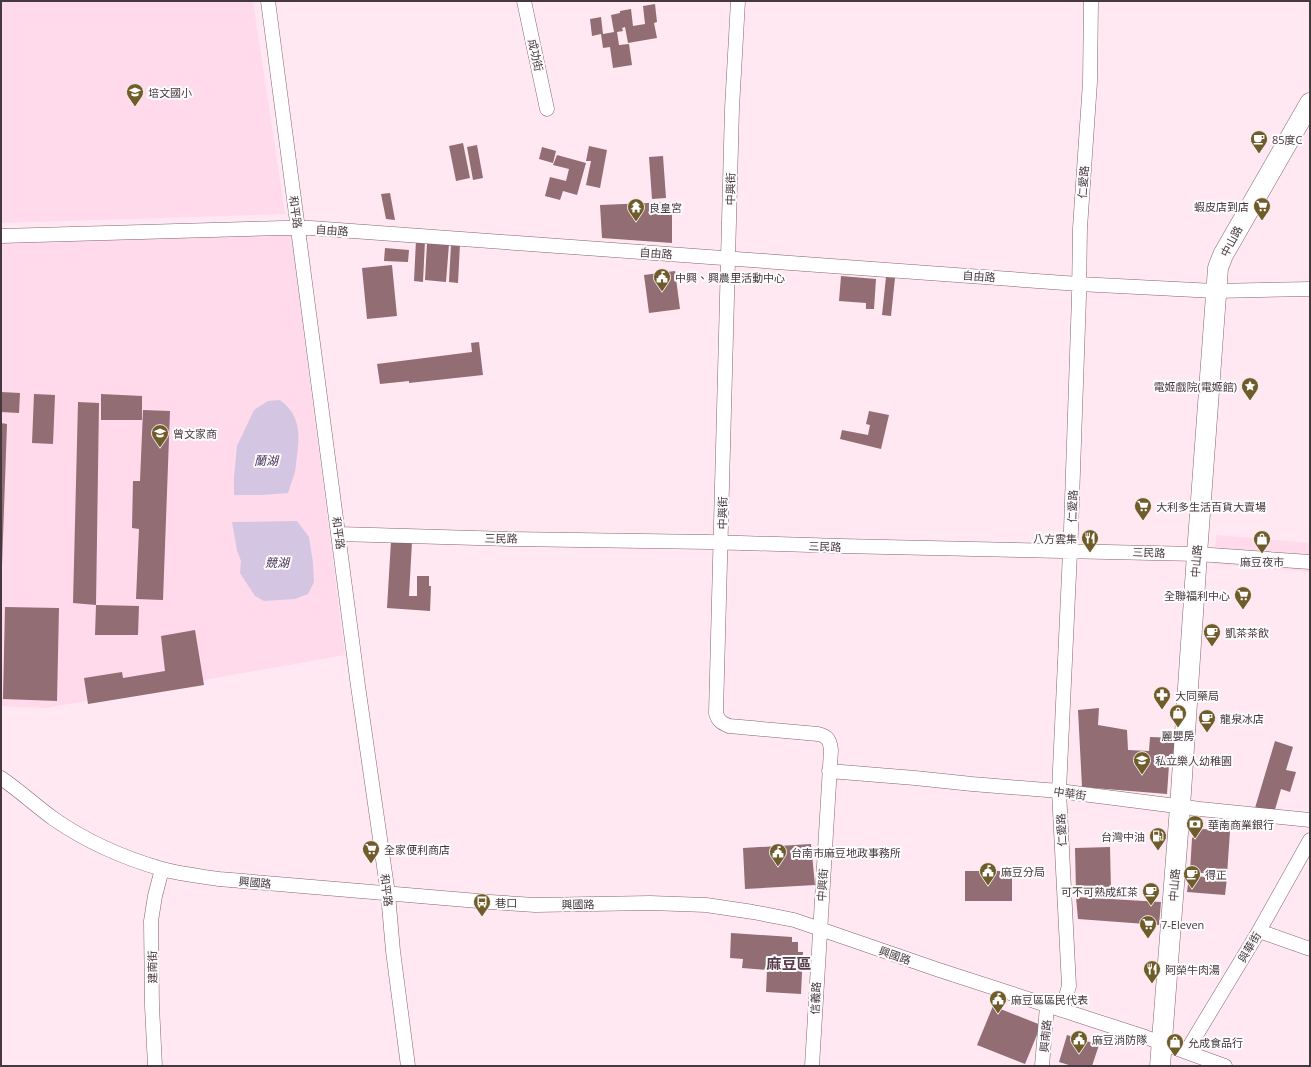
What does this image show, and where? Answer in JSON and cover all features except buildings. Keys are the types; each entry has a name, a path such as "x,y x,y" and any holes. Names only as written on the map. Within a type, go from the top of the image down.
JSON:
{"main road":[{"name":"中山路","path":"1160,1066 1180,807 1215,291 1218,268 1223,254 1310,103"}],"street":[{"name":"和平路","path":"268,1 359,694 388,894 393,950 408,1066"},
{"name":"成功街","path":"524,1 547,109"},
{"name":"中興街","path":"738,1 732,108 722,542 716,713 722,724 729,726 824,735 828,738 830,743 829,771 819,929"},
{"name":"仁愛路","path":"1062,1010 1068,986 1059,791 1070,550 1080,228 1090,82 1090,1"},
{"name":"自由路","path":"1,236 298,228 1079,284 1215,291 1310,289"},
{"name":"三民路","path":"339,534 511,539 1070,550 1197,554 1310,562"},
{"name":"中華街","path":"829,771 1059,791 1180,807 1310,820"},
{"name":"興國路","path":"1,778 55,819 84,837 111,851 162,869 219,879 535,905 650,903 706,905 753,912 794,920 1225,1066"},
{"name":"與華街","path":"1186,1052 1259,931 1310,840"},
{"name":"建南街","path":"155,1066 152,1006 151,921 155,896 162,869"},
{"name":"信義路","path":"812,1066 819,929"},
{"path":"1259,931 1310,949"},
{"name":"興南路","path":"1042,1066 1047,1006"}],"shaded area":[{"name":"培文國小","path":"1,1 253,1 285,214 1,223"},
{"name":"曾文家商","path":"291,234 345,655 46,708 1,706 1,241"},
{"name":"麻豆夜市","path":"1216,535 1310,543 1310,572 1214,564"}],"water":[{"name":"蘭湖","path":"280,400 292,412 298,432 298,448 295,470 288,493 234,495 237,446 254,410 268,401"},
{"name":"競湖","path":"297,521 309,537 314,582 308,594 295,599 264,601 255,596 240,573 241,561 237,550 232,522"}],"place":[{"name":"培文國小","path":"135,107"},
{"name":"85度C","path":"1259,154"},
{"name":"蝦皮店到店","path":"1262,221"},
{"name":"良皇宮","path":"636,222"},
{"name":"中興、興農里活動中心","path":"662,292"},
{"name":"電姬戲院(電姬館)","path":"1250,401"},
{"name":"曾文家商","path":"160,448"},
{"name":"大利多生活百貨大賣場","path":"1143,521"},
{"name":"八方雲集","path":"1090,553"},
{"name":"麻豆夜市","path":"1262,554"},
{"name":"全聯福利中心","path":"1243,610"},
{"name":"凱茶茶飲","path":"1212,647"},
{"name":"大同藥局","path":"1162,710"},
{"name":"麗嬰房","path":"1178,728"},
{"name":"龍泉冰店","path":"1207,733"},
{"name":"私立樂人幼稚園","path":"1142,775"},
{"name":"華南商業銀行","path":"1195,839"},
{"name":"台灣中油","path":"1158,851"},
{"name":"全家便利商店","path":"371,864"},
{"name":"台南市麻豆地政事務所","path":"778,867"},
{"name":"麻豆分局","path":"988,886"},
{"name":"得正","path":"1192,889"},
{"name":"可不可熟成紅茶","path":"1151,906"},
{"name":"巷口","path":"482,917"},
{"name":"7-Eleven","path":"1148,939"},
{"name":"阿榮牛肉湯","path":"1152,984"},
{"name":"麻豆區區民代表","path":"998,1014"},
{"name":"麻豆消防隊","path":"1079,1054"},
{"name":"允成食品行","path":"1175,1057"}],"district":[{"name":"麻豆區","path":"789,963"}]}
